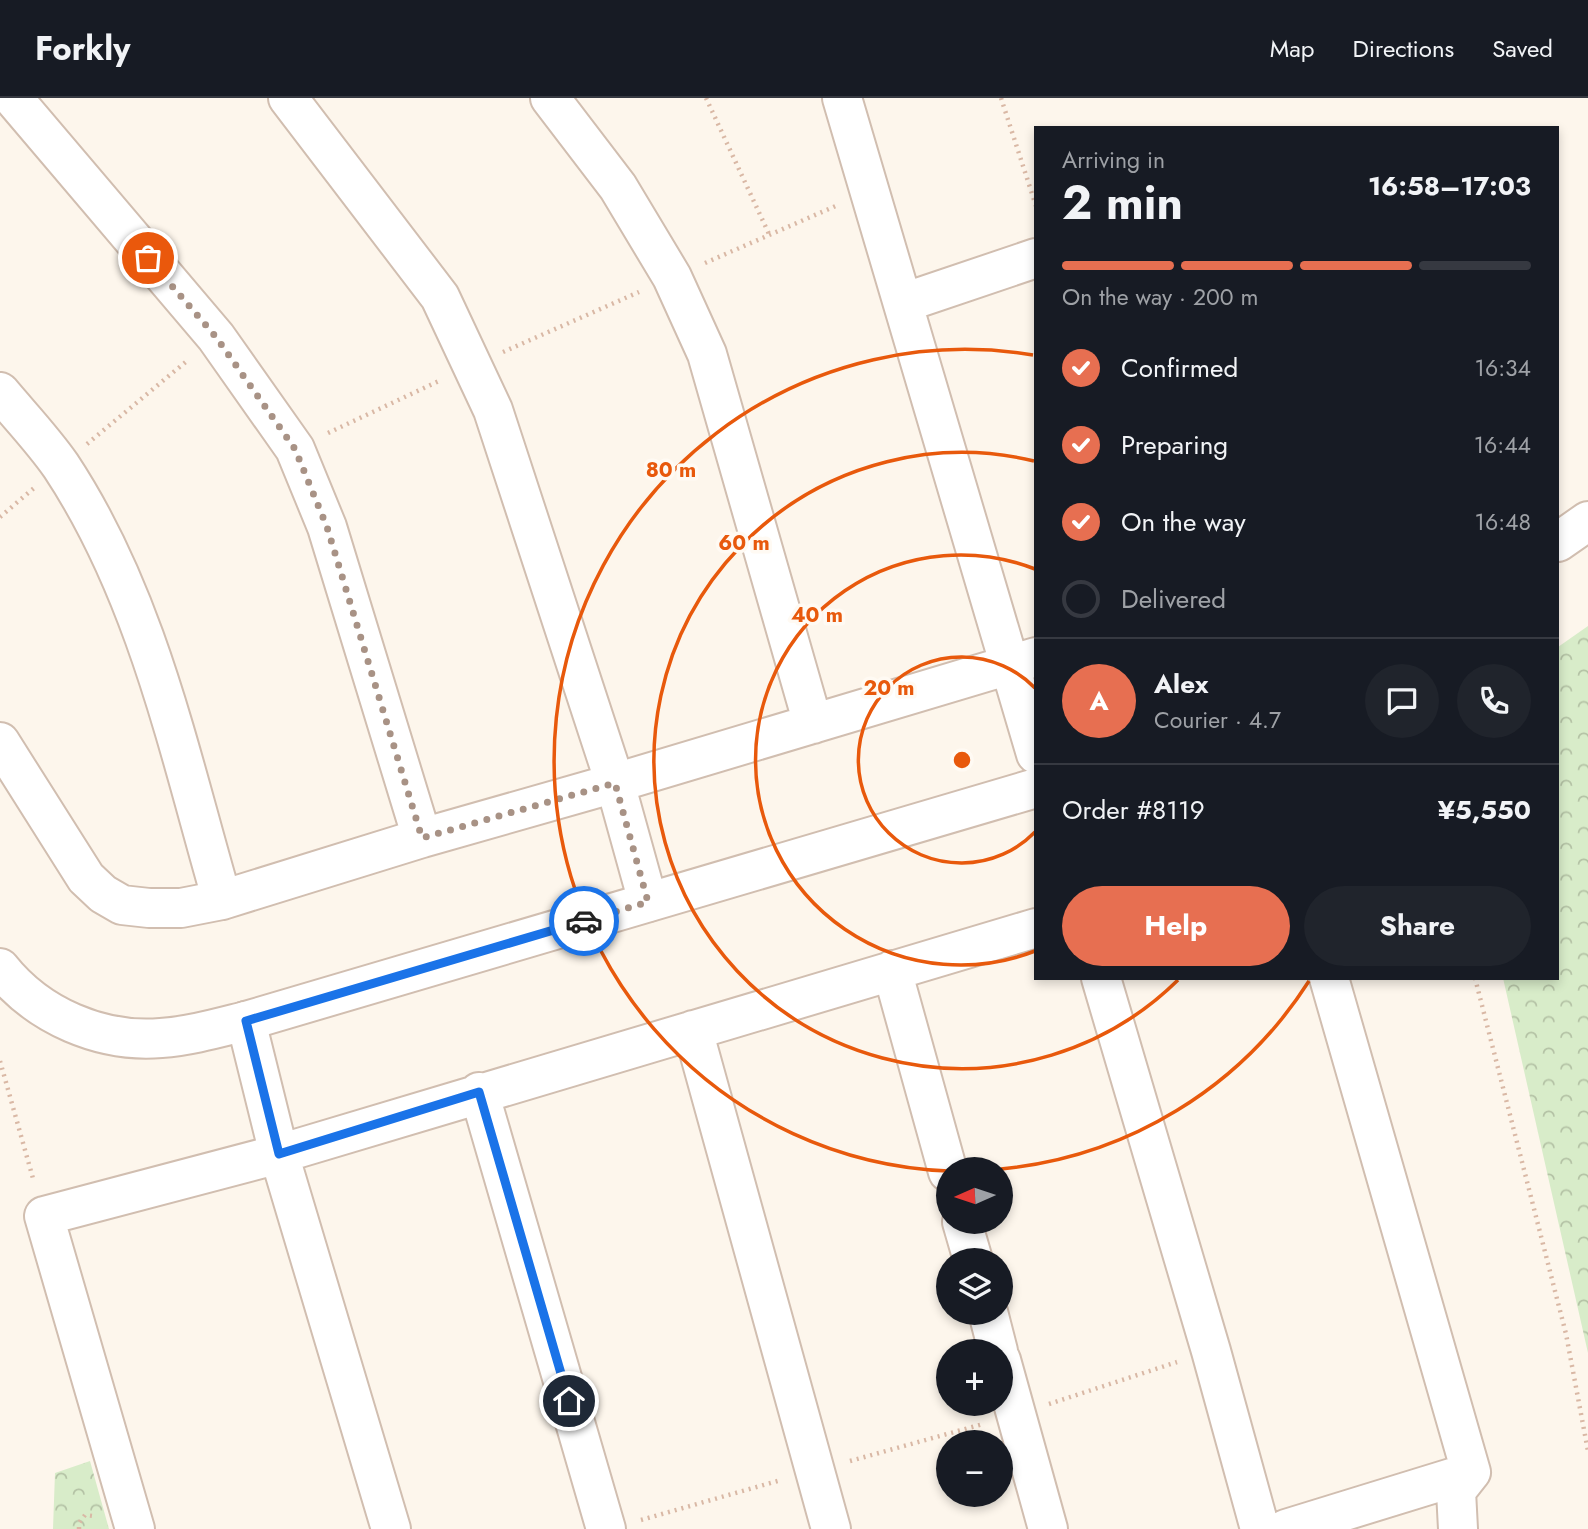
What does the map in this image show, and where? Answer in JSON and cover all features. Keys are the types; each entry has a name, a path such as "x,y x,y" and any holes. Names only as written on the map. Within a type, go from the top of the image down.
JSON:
{"street":[{"path":"13,98 216,337 295,449 327,527 422,838"},
{"path":"288,98 440,297 474,364 493,410 615,783 648,902"},
{"path":"550,98 618,187 672,277 707,354 814,724"},
{"path":"842,98 903,303 1023,661 1034,740"},
{"path":"903,303 1034,259"},
{"path":"0,392 60,466 111,554 146,638 222,900"},
{"path":"1559,541 1588,522"},
{"path":"0,742 86,878 103,894 122,905 181,908 222,900 422,838 1023,661"},
{"path":"0,968 45,1010 69,1023 139,1039 162,1038 246,1021 1034,789"},
{"path":"135,1529 44,1216 279,1154 479,1092 1034,929"},
{"path":"892,970 944,1157"},
{"path":"1102,980 1211,1351 1260,1529"},
{"path":"1330,980 1471,1472"},
{"path":"246,1021 279,1154 391,1529"},
{"path":"693,1030 831,1529"},
{"path":"479,1092 621,1525"},
{"path":"1013,1404 1048,1529"},
{"path":"1286,1529 1471,1472"},
{"path":"1458,1529 1456,1491 1471,1472"}],"path":[{"path":"706,98 769,234"},
{"path":"1000,98 1034,200"},
{"path":"295,449 474,364 871,191"},
{"path":"0,517 216,337"},
{"path":"1476,980 1566,1334 1588,1451"},
{"path":"0,1061 44,1216"},
{"path":"621,1525 1016,1415 1211,1351"}],"green space":[{"path":"1588,626 1588,1353 1503,980 1559,980 1559,646"},
{"path":"90,1461 109,1529 53,1529 55,1473"}],"way so far":[{"path":"148,258 216,337 295,449 327,527 422,838 615,783 648,902 584,921"}],"route":[{"path":"569,1401 479,1092 279,1154 246,1021 584,921"}]}
